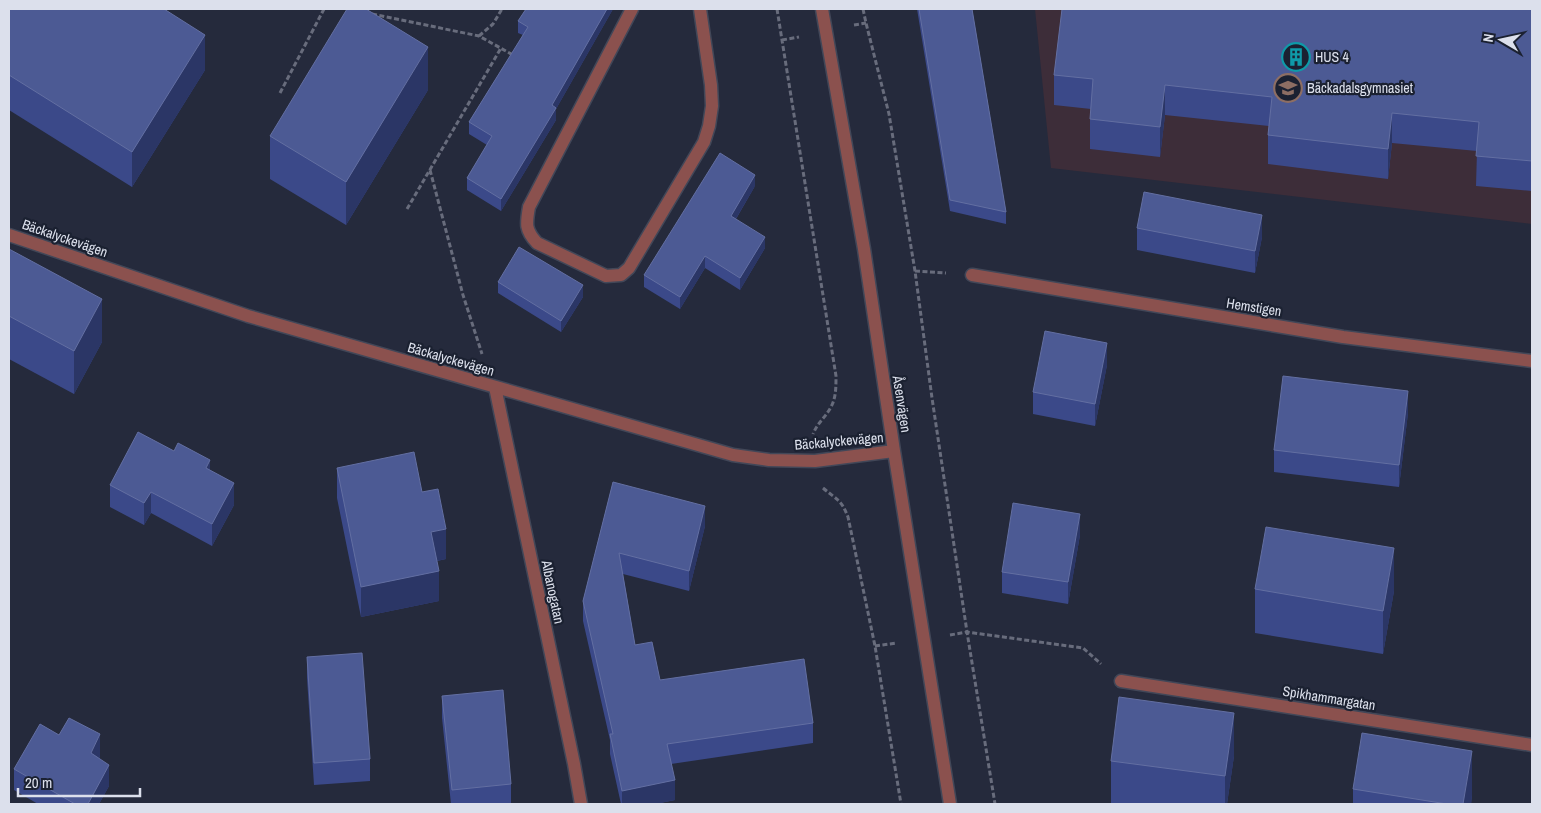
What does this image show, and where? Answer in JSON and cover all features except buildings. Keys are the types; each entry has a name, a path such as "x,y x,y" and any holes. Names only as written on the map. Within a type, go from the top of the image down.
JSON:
{"street":[{"path":"632,9 529,207 526,222 529,234 538,243 606,276 620,275 629,268 704,142 709,126 712,92 700,9"},
{"name":"Åsenvägen","path":"822,9 864,248 950,804"},
{"name":"Bäckalyckevägen","path":"9,235 248,316 733,455 770,460 816,461 894,451"},
{"name":"Hemstigen","path":"972,275 1343,337 1532,361"},
{"name":"Albanogatan","path":"495,387 581,804"},
{"name":"Spikhammargatan","path":"1121,681 1532,745"}],"path":[{"path":"280,93 324,9"},
{"path":"479,36 493,24 502,9"},
{"path":"777,9 836,376 835,397 831,407 817,424 813,435 818,482 838,499 848,518 875,646 901,804"},
{"path":"863,9 889,114 912,251 967,632 995,804"},
{"path":"362,12 479,36 518,58"},
{"path":"407,209 501,48"},
{"path":"430,170 462,295 473,329"},
{"path":"967,632 1083,648 1121,681"}],"shaded area":[{"name":"Bäckadalsgymnasiet","path":"1035,9 1532,9 1532,224 1051,168"}],"place":[{"name":"HUS 4","path":"1296,57"},
{"name":"Bäckadalsgymnasiet","path":"1288,88"}]}
